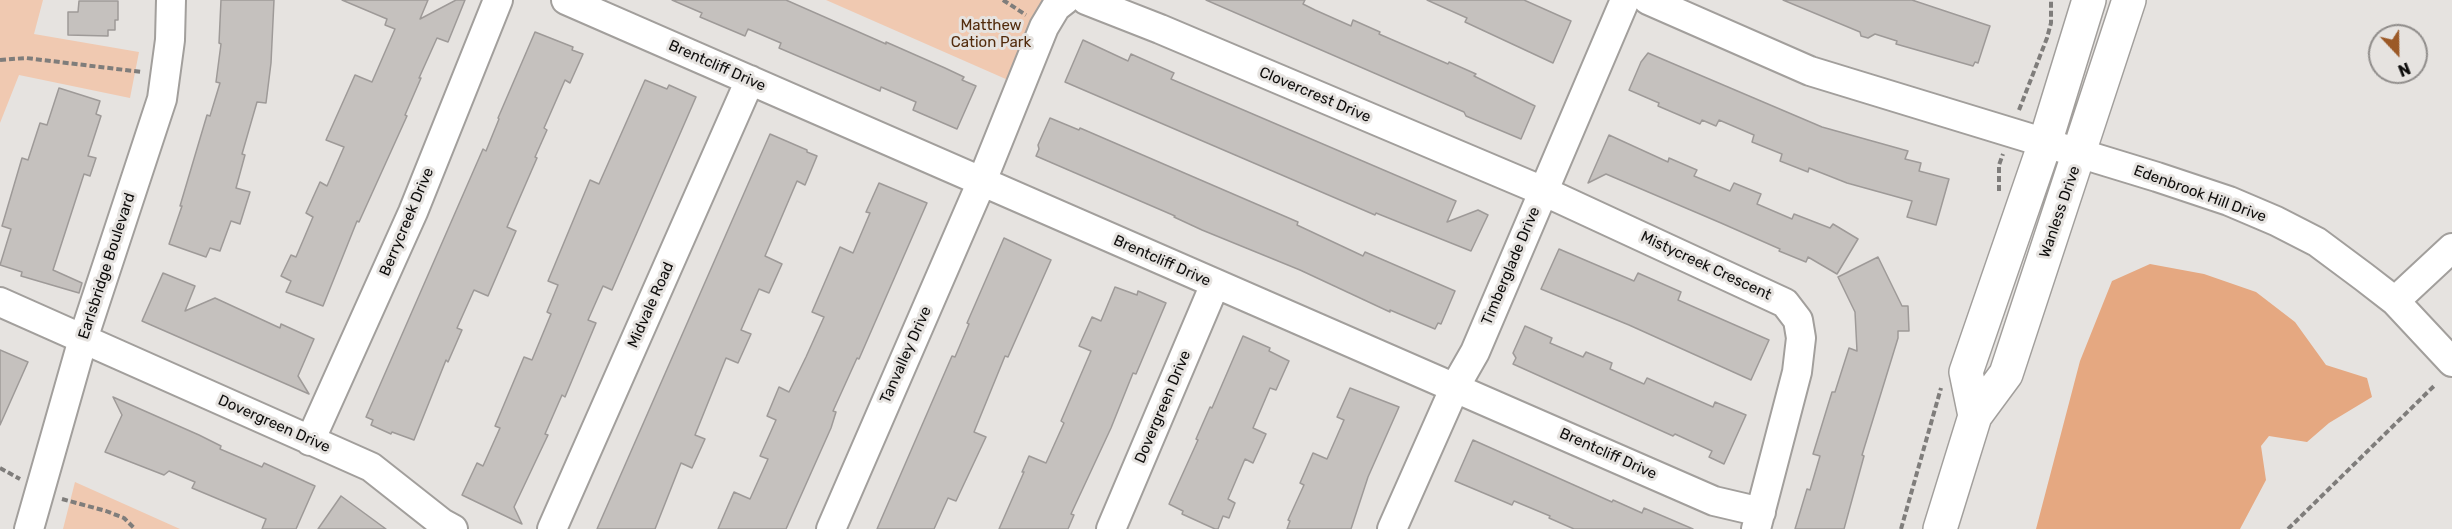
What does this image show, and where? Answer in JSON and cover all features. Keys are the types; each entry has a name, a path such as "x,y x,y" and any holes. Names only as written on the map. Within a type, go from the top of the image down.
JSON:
{"main road":[{"name":"Wanless Drive","path":"1975,416 1966,372 2045,143 2089,0"},
{"name":"Wanless Drive","path":"1940,529 1975,416 2006,374 2080,153 2128,0"}],"street":[{"name":"Earlsbridge Boulevard","path":"29,529 83,339 162,99 170,40 171,0"},
{"name":"Berrycreek Drive","path":"310,441 413,212 498,0"},
{"name":"Brentcliff Drive","path":"566,0 1759,520"},
{"path":"982,181 1044,27 1056,7 1065,0"},
{"name":"Clovercrest Drive","path":"1086,0 1543,191"},
{"name":"Timberglade Drive","path":"1392,529 1455,387 1475,352 1625,0"},
{"path":"1648,0 1810,71 2045,143"},
{"name":"Midvale Road","path":"552,529 750,80"},
{"name":"Edenbrook Hill Drive","path":"2045,143 2229,201 2317,242 2395,301 2452,362"},
{"name":"Tanvalley Drive","path":"831,529 982,181"},
{"name":"Mistycreek Crescent","path":"1543,191 1785,303 1798,320 1801,338 1797,372 1759,520"},
{"path":"2395,301 2452,248"},
{"name":"Dovergreen Drive","path":"1111,529 1215,284"},
{"name":"Dovergreen Drive","path":"0,302 371,467 442,523 453,529"}],"path":[{"path":"0,60 26,58 165,75"},
{"path":"2288,529 2435,385"},
{"path":"39,490 74,504 124,518 135,529"}],"green space":[{"path":"0,0 43,0 34,34 139,52 130,98 19,75 0,123"},
{"name":"Matthew Cation Park","path":"826,0 1048,0 1008,80"},
{"path":"75,482 180,529 63,529"}],"shaded area":[{"path":"2150,264 2204,274 2256,292 2295,322 2326,365 2367,378 2372,397 2329,423 2307,442 2269,436 2261,446 2266,480 2240,529 2036,529 2080,361 2112,281"}],"building":[{"path":"221,0 274,0 271,63 266,103 257,102 242,154 245,155 236,188 250,192 240,224 231,221 220,251 210,248 206,257 169,244 207,115 210,116 220,83 216,82 221,44 219,43"},
{"path":"342,0 428,0 420,19 456,0 465,0 448,42 437,38 419,78 421,78 405,115 407,116 359,222 357,221 323,306 286,292 291,281 281,276 291,255 296,257 313,217 306,213 320,182 327,186 344,147 326,140 355,75 372,82 395,29 385,25 387,19"},
{"path":"672,0 786,0 945,68 964,77 962,80 976,86 957,129 913,110 916,102 881,87 880,91 779,48 781,43 748,29 745,36 700,17 702,13"},
{"path":"1206,0 1305,0 1303,4 1315,10 1351,26 1353,20 1380,32 1379,34 1476,74 1474,76 1535,106 1521,139"},
{"path":"1427,0 1524,0 1571,21 1553,63 1465,22 1467,18"},
{"path":"1783,0 1912,0 1990,26 1978,63 1975,62 1973,66 1896,44 1897,41 1875,34 1868,38 1861,36 1860,32"},
{"path":"79,1 118,1 118,20 115,20 115,30 108,30 108,36 68,35 68,12 78,12"},
{"path":"535,32 573,47 572,50 583,54 570,83 565,80 544,128 547,130 535,157 537,158 507,227 516,231 488,296 474,290 457,328 462,330 448,362 446,360 414,440 392,432 391,434 371,425 373,420 366,417 483,149 486,151"},
{"path":"1083,40 1128,61 1131,54 1174,73 1171,79 1456,201 1447,222 1478,210 1488,215 1471,251 1376,213 1375,215 1065,82"},
{"path":"1648,53 1822,127 1908,151 1905,159 1921,163 1919,171 1949,179 1936,225 1907,217 1912,201 1847,183 1809,168 1808,172 1780,161 1782,154 1752,142 1754,135 1719,120 1716,126 1702,120 1700,124 1658,106 1659,103 1629,90 1641,62"},
{"path":"645,80 667,89 669,85 696,97 612,290 603,286 588,320 596,323 565,397 562,395 545,434 548,435 514,507 522,524 462,495 477,463 483,466 500,428 495,426 524,357 532,360 551,314 547,312 558,285 548,281 590,180 599,184"},
{"path":"59,88 100,101 96,114 101,116 88,156 96,158 90,176 84,174 53,270 82,283 79,293 21,276 22,272 0,265 11,229 2,226 22,158 28,160 40,123 47,125"},
{"path":"1050,118 1079,130 1080,128 1298,222 1297,225 1363,256 1365,252 1455,291 1441,324 1438,323 1435,329 1390,310 1390,312 1300,270 1202,230 1036,156 1038,145"},
{"path":"770,134 817,156 805,185 797,181 765,256 782,264 769,293 759,289 741,330 751,334 738,363 726,358 695,435 705,439 692,468 681,463 655,529 597,529"},
{"path":"1609,135 1668,162 1669,158 1697,170 1694,176 1730,191 1734,183 1761,194 1757,204 1792,219 1794,214 1830,228 1833,224 1858,239 1837,274 1808,257 1806,262 1779,251 1780,249 1606,174 1588,183"},
{"path":"879,183 927,203 859,359 857,358 833,411 836,412 831,428 786,529 718,529 734,492 750,499 768,459 760,456 776,420 767,416 779,387 789,392 806,357 824,317 812,312 840,247 853,253 870,213 866,212"},
{"path":"1004,238 1051,260 1008,357 1005,356 974,432 986,437 956,501 948,498 934,529 877,529 952,356 955,357 969,324 967,323"},
{"path":"1559,249 1634,281 1638,273 1681,292 1678,300 1769,340 1751,380 1629,325 1541,289"},
{"path":"1878,257 1902,306 1908,306 1909,331 1898,331 1898,338 1862,455 1864,456 1844,529 1795,529 1820,456 1813,454 1832,392 1835,392 1849,348 1857,351 1855,312 1838,277"},
{"path":"163,273 195,286 185,311 215,298 280,328 281,324 314,339 298,376 309,394 142,321"},
{"path":"1115,287 1137,295 1138,291 1166,303 1071,514 1074,515 1068,529 999,529 1029,456 1046,463 1091,351 1079,346 1092,317 1101,321"},
{"path":"1525,326 1552,338 1550,343 1583,357 1586,352 1612,363 1610,369 1644,384 1647,378 1713,407 1715,402 1746,415 1724,464 1709,457 1712,451 1675,434 1673,436 1513,364 1516,358 1513,353"},
{"path":"1243,336 1270,348 1269,351 1289,361 1276,390 1270,388 1253,428 1266,434 1253,463 1245,459 1228,499 1235,503 1229,518 1223,516 1218,529 1215,529 1182,514 1183,511 1169,504"},
{"path":"0,350 28,362 0,425"},
{"path":"1350,388 1399,407 1368,477 1351,529 1287,529 1290,521 1288,520 1304,485 1300,483 1313,453 1327,459 1344,420 1337,417"},
{"path":"113,397 199,435 221,446 220,449 262,467 264,463 315,486 296,529 262,529 266,519 192,488 195,482 169,471 164,475 105,452 122,415"},
{"path":"1473,440 1612,502 1613,500 1642,513 1644,508 1693,529 1574,529 1514,501 1512,505 1455,481"},
{"path":"341,496 386,529 318,529"}]}
